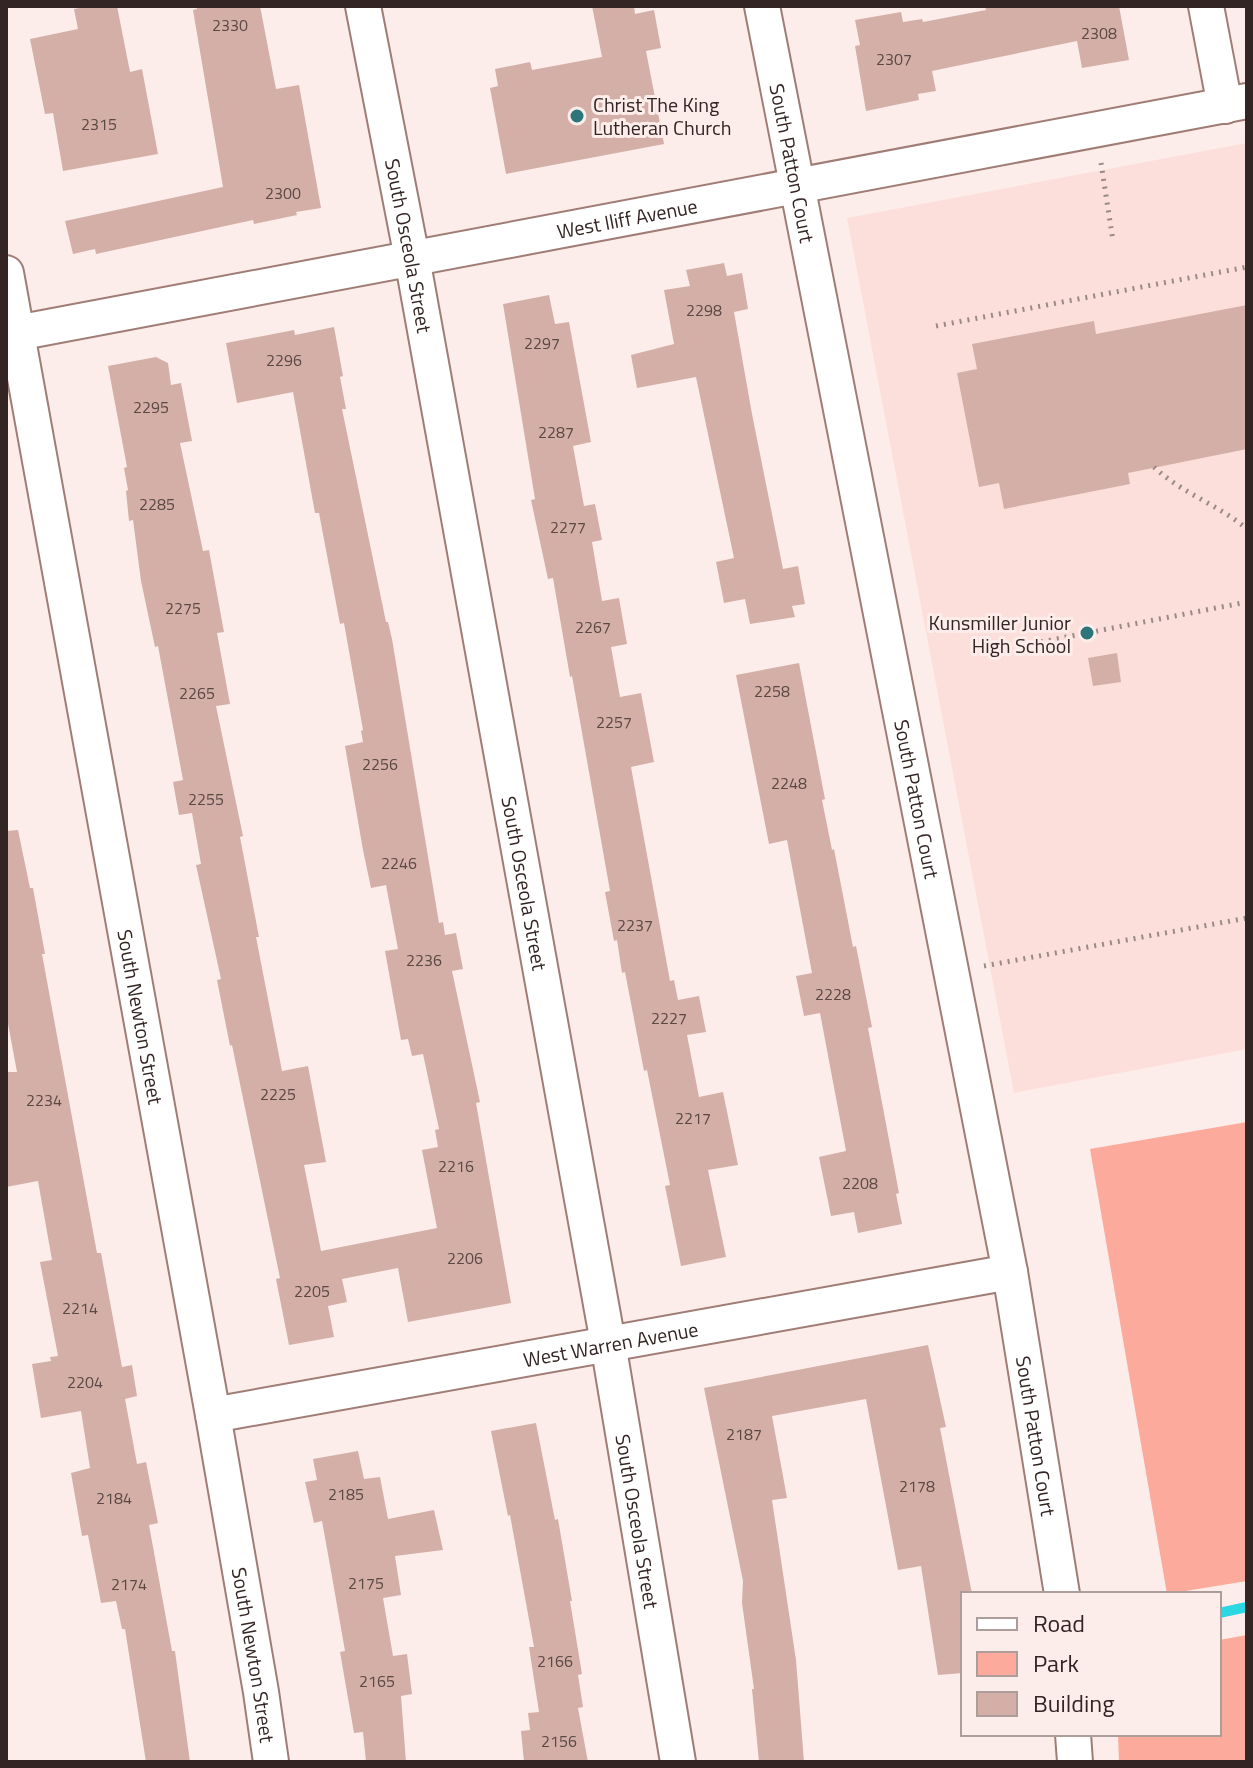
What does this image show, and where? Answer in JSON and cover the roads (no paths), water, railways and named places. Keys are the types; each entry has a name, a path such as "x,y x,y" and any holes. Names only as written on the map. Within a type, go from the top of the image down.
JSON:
{"street":[{"name":"South Osceola Street","path":"363,6 412,258 608,1343 678,1762"},
{"name":"South Patton Court","path":"762,6 1010,1272 1062,1592"},
{"path":"1206,6 1236,104"},
{"name":"West Iliff Avenue","path":"12,334 1236,104"},
{"name":"South Newton Street","path":"6,273 12,334 213,1415 271,1762"},
{"name":"West Warren Avenue","path":"213,1415 1010,1272"},
{"path":"1073,1736 1075,1762"}],"waterway":[{"path":"1221,1613 1247,1607"}],"place":[{"name":"Christ The King Lutheran Church","path":"577,116"},
{"name":"Kunsmiller Junior High School","path":"1087,633"}]}
